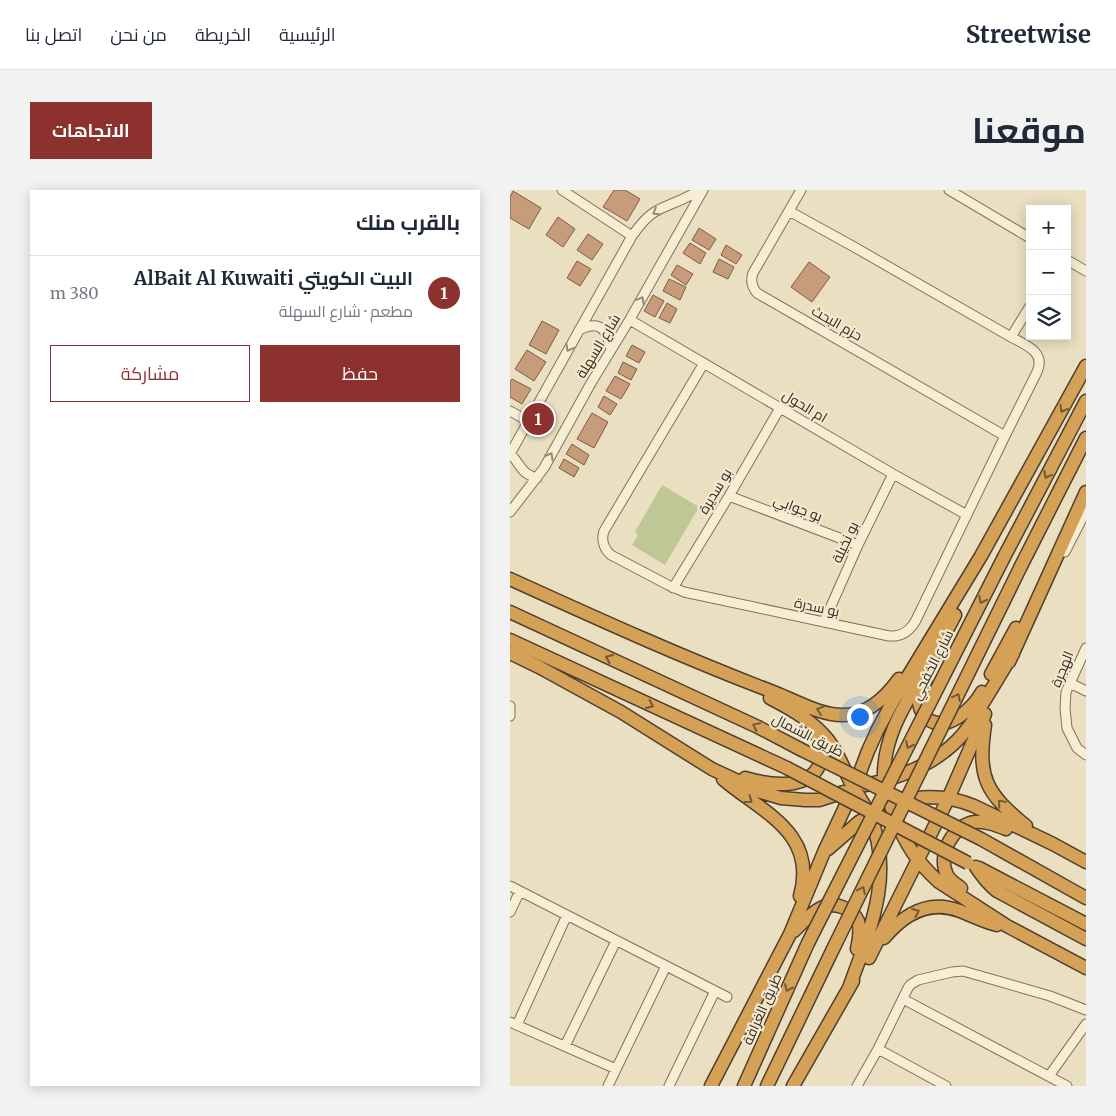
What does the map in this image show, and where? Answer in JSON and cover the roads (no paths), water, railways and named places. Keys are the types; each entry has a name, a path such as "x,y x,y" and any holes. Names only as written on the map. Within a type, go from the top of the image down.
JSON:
{"highway":[{"path":"711,1086 790,934 824,852 854,788 876,731 981,556 1086,366"},
{"name":"شارع الخفجي","path":"808,943 1004,557 1086,401"},
{"path":"768,1086 833,949 1086,438"},
{"path":"870,958 948,799 987,708 1086,492"},
{"path":"981,556 976,575 934,655 898,717 890,736 884,781 890,805 902,836 917,860 939,882 1007,926 1086,968"},
{"path":"510,579 722,673 823,712 843,715 860,712 876,704 896,683 981,556"},
{"path":"934,655 920,697 920,708 930,721 946,723 956,719 980,696 1012,635 1046,582"},
{"name":"طريق الشمال","path":"510,612 758,727 981,839 1086,898"},
{"path":"510,640 787,768 1086,924"},
{"path":"510,653 622,712 712,769 761,792 787,798 819,800 909,772 942,753 968,729 1013,654"},
{"path":"722,673 789,708 819,731 835,750 870,815 876,832 880,854 879,890 874,919 849,988"},
{"path":"987,708 981,758 983,774 987,783 1003,806 1053,844"},
{"path":"712,769 768,783 793,783 804,780 818,768 822,752 817,735 801,716"},
{"path":"712,769 736,790 778,821 795,842 802,861 803,879 802,891 790,934"},
{"path":"824,852 870,815 890,805 909,799 926,797 963,801 1086,862"},
{"path":"1007,926 994,911 948,876 944,857 951,838 965,826 974,822 983,822 1053,844"},
{"path":"972,865 997,891 1086,939"},
{"path":"790,934 822,907 832,905 843,907 852,913 858,922 860,932 849,988"},
{"path":"793,1086 849,988 885,937 896,925 910,915 935,907 949,908 985,922 1007,926"},
{"name":"طريق الغرافة","path":"744,1086 808,943"}],"street":[{"path":"562,190 632,236"},
{"name":"شارع السهلة","path":"510,512 537,478 630,320 703,190"},
{"name":"حزم البحث","path":"801,190 752,273 752,285 757,294 1005,436"},
{"path":"949,190 1026,236"},
{"name":"شارع السهلة","path":"510,454 641,223 657,210 683,200 694,191"},
{"name":"بو سدرة","path":"704,362 604,531 602,537 607,551 611,555 673,588 690,593 889,636 900,636 910,630 1037,372 1040,363 1039,358 1035,352 1011,337 789,211"},
{"path":"1071,263 1086,272"},
{"path":"1011,337 1026,313"},
{"name":"ام الحول","path":"630,320 893,474 967,515"},
{"path":"579,330 590,325 599,326 609,340 611,350"},
{"name":"بو سديرة","path":"673,588 780,408"},
{"path":"510,411 528,420"},
{"path":"510,454 526,473 537,478"},
{"name":"بو نخيلة","path":"824,622 858,545 893,474"},
{"name":"بو جوابي","path":"729,496 858,545"},
{"path":"1046,582 1068,548 1086,511"},
{"name":"الهجرة","path":"1086,648 1066,692 1065,700 1068,728 1077,748 1086,755"},
{"path":"1070,683 1086,691"},
{"path":"510,706 510,716"},
{"path":"510,886 727,997"},
{"path":"510,912 520,892"},
{"path":"567,915 514,1023 616,1069"},
{"path":"565,1046 616,941"},
{"path":"608,1086 666,966"},
{"path":"857,1086 910,985 918,980 963,971 1050,996 1086,1010"},
{"path":"669,1086 715,991"},
{"path":"902,999 1067,1086"},
{"path":"1049,1076 1086,1024"},
{"path":"878,1049 946,1086"}],"place":[{"name":"البيت الكويتي AlBait Al Kuwaiti","path":"538,419"}]}
